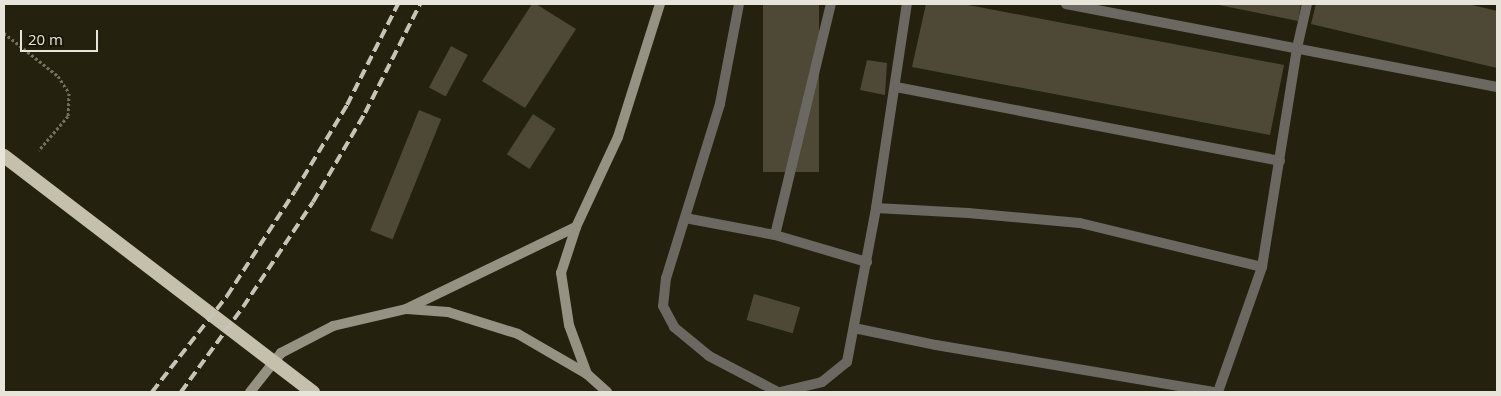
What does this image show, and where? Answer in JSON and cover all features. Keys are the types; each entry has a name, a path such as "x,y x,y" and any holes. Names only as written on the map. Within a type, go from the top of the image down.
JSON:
{"highway":[{"path":"4,156 313,392"}],"main road":[{"path":"587,374 569,325 561,273 576,227 618,137 660,4"},
{"path":"250,392 281,353 332,326 406,309 576,227"},
{"path":"406,309 448,312 518,334 587,374 607,392"}],"lane":[{"path":"739,4 720,104 666,278 664,306 674,327 709,356 779,392 822,382 847,362 867,262 896,87 907,4"},
{"path":"775,234 831,4"},
{"path":"1066,4 1497,87"},
{"path":"854,328 936,345 1216,392 1262,268 1307,4"},
{"path":"896,87 1280,161"},
{"path":"876,208 968,213 1080,223 1262,268"},
{"path":"685,218 775,234 867,262"}],"path":[{"path":"4,33 58,76 69,93 68,116 39,150"}],"building":[{"path":"532,4 536,4 576,29 525,108 482,81"},
{"path":"763,4 819,4 819,172 763,172"},
{"path":"926,4 963,4 1284,65 1270,135 912,67"},
{"path":"1214,4 1301,4 1298,21"},
{"path":"1316,4 1468,4 1497,11 1497,68 1311,24"},
{"path":"451,46 468,55 446,96 429,87"},
{"path":"867,60 887,63 885,95 860,90"},
{"path":"419,110 441,119 393,240 370,231"},
{"path":"533,114 556,129 530,169 507,154"},
{"path":"754,294 800,307 793,333 747,320"}],"railway":[{"path":"152,392 227,296 295,191 347,105 398,4"},
{"path":"181,392 243,307 313,202 365,113 420,4"}]}
